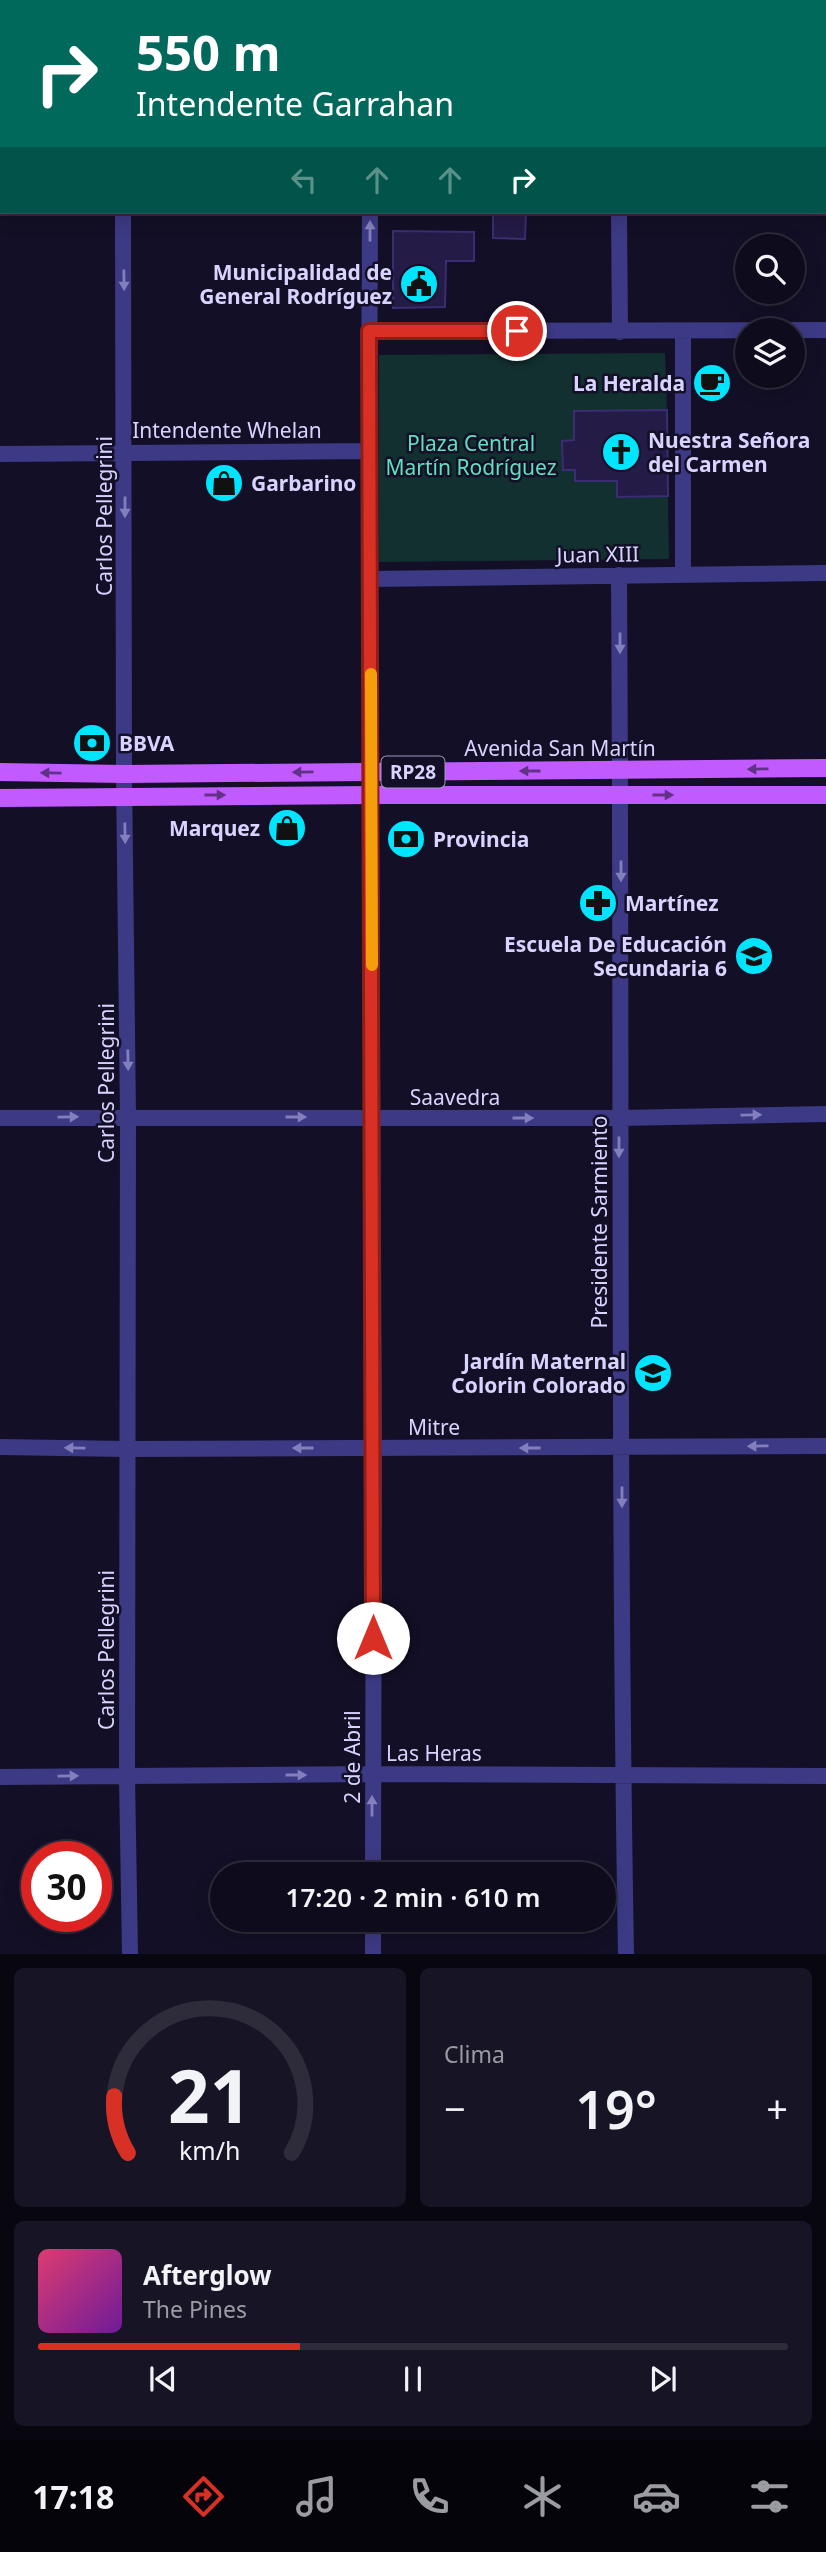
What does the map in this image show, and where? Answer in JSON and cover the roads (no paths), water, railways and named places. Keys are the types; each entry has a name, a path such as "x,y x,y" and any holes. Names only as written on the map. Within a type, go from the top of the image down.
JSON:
{"main road":[{"name":"Avenida San Martín","path":"0,772 124,774 826,768"},
{"name":"RP28","path":"0,798 826,795"}],"street":[{"name":"Carlos Pellegrini","path":"123,214 124,774 128,1116 127,1776 130,1954"},
{"name":"2 de Abril","path":"370,214 373,1862"},
{"path":"619,214 620,331"},
{"path":"369,331 826,330"},
{"path":"683,331 683,574"},
{"name":"Intendente Whelan","path":"0,454 369,451"},
{"name":"Juan XIII","path":"371,579 826,573"},
{"name":"Presidente Sarmiento","path":"620,575 619,1118 626,1954"},
{"name":"Saavedra","path":"0,1118 619,1118 826,1114"},
{"name":"Mitre","path":"0,1447 127,1449 826,1446"},
{"name":"Las Heras","path":"0,1777 372,1774 826,1776"},
{"path":"373,1932 373,1954"}],"place":[{"name":"Municipalidad de General Rodríguez","path":"419,284"},
{"name":"La Heralda","path":"712,383"},
{"name":"Nuestra Señora del Carmen","path":"621,452"},
{"name":"Garbarino","path":"224,483"},
{"name":"BBVA","path":"92,743"},
{"name":"Marquez","path":"287,828"},
{"name":"Provincia","path":"406,839"},
{"name":"Martínez","path":"598,903"},
{"name":"Escuela De Educación Secundaria 6","path":"754,956"},
{"name":"Jardín Maternal Colorin Colorado","path":"653,1373"}],"park label":[{"name":"Plaza Central Martín Rodríguez","path":"471,455"}]}
